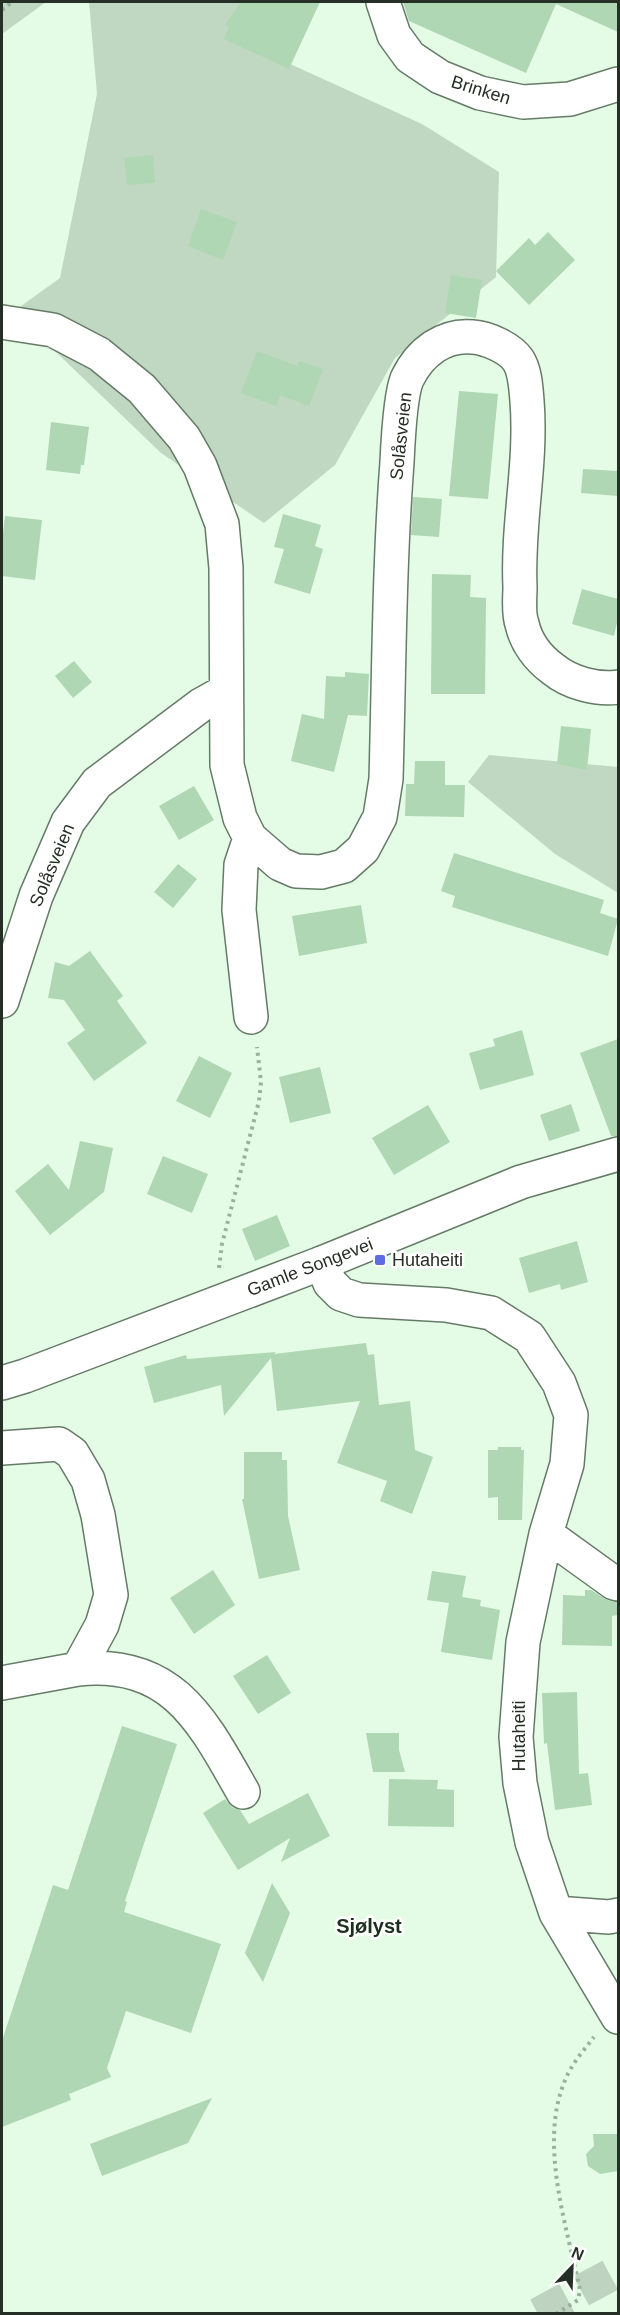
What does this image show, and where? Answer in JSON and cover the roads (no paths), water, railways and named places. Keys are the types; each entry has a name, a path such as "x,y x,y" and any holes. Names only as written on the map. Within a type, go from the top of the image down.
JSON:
{"street":[{"name":"Brinken","path":"383,2 394,34 410,57 440,77 480,93 523,102 534,102 570,99 618,84"},
{"name":"Solåsveien","path":"2,322 54,330 99,354 142,389 184,438 200,466 222,524 226,568 227,765 240,818 250,838 280,864 297,871 321,872 344,866 363,849 380,817 386,779 394,501 400,420 407,379 423,356 436,343 455,337 476,337 508,349 519,361 526,388 530,435 518,554 521,623 531,645 545,663 563,677 604,689 618,687"},
{"name":"Solåsveien","path":"2,1001 36,896 68,822 97,783 201,705 226,691"},
{"path":"250,838 242,865 239,910 251,1017"},
{"name":"Gamle Songevei","path":"2,1383 322,1263 521,1182 618,1154"},
{"name":"Hutaheiti","path":"322,1263 330,1283 341,1294 358,1300 446,1305 491,1313 529,1337 559,1383 571,1415 567,1464 546,1534 523,1642 516,1737 520,1783 532,1842 556,1913 616,2013"},
{"path":"2,1448 59,1444 72,1453 88,1480 98,1515 111,1595 102,1625 78,1669"},
{"path":"546,1534 618,1584"},
{"path":"2,1683 97,1667 146,1675 173,1692 208,1731 243,1792"},
{"path":"556,1913 609,1917 618,1915"}],"tunnel":[{"path":"538,2314 618,2271"}],"place":[{"name":"Hutaheiti","path":"380,1260"}],"district":[{"name":"Sjølyst","path":"369,1926"}]}
